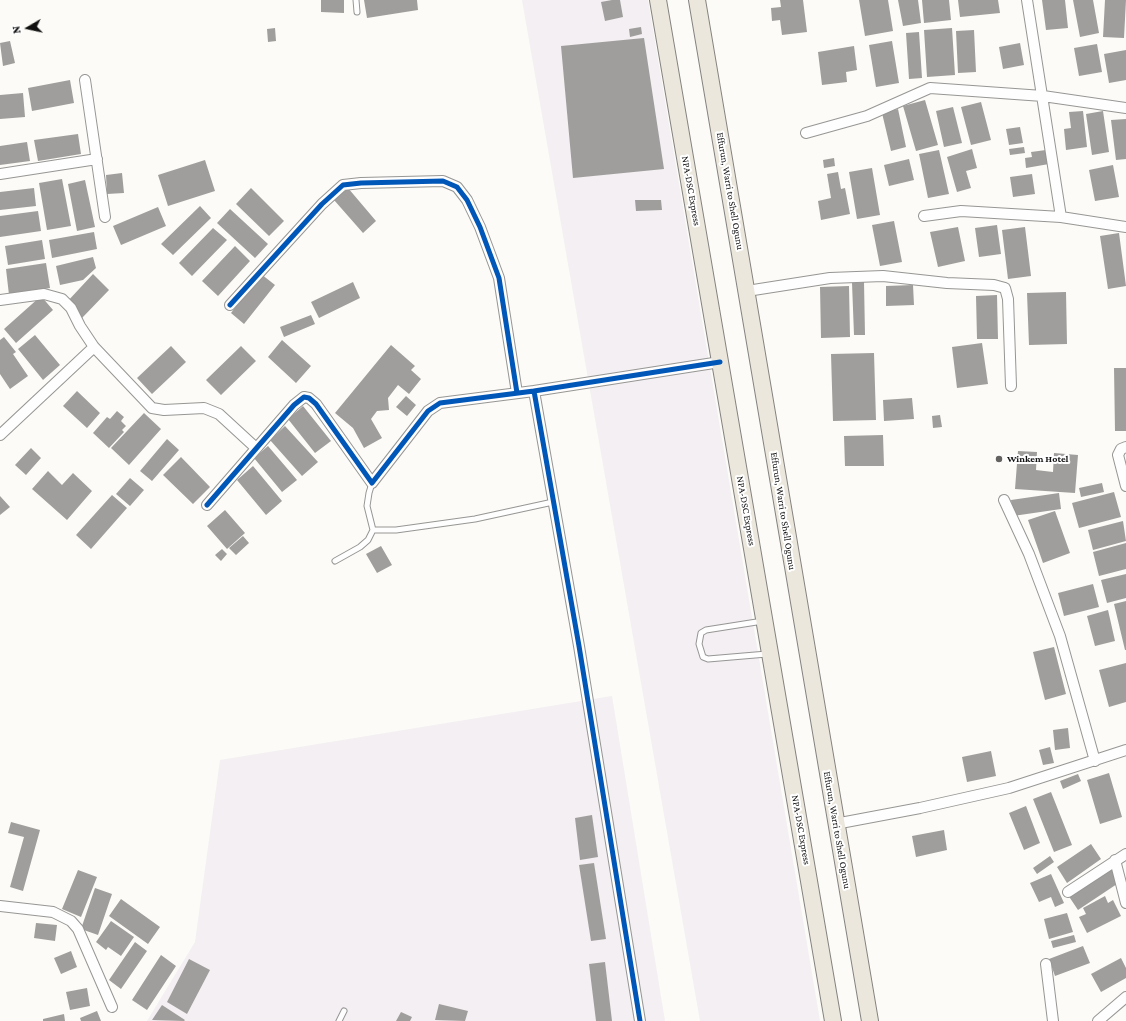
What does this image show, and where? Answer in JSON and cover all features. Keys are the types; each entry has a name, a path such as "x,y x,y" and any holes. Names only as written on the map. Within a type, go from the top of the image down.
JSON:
{"main road":[{"name":"NPA-DSC Express","path":"658,0 834,1021"},
{"name":"Effurun, Warri to Shell Ogunu","path":"697,0 747,291 835,824 870,1021"}],"street":[{"path":"1027,0 1061,217"},
{"path":"85,80 105,217"},
{"path":"806,133 867,116 930,88 1043,96 1126,108"},
{"path":"0,174 97,159"},
{"path":"230,305 322,204 343,185 361,183 443,181 457,187 467,200 480,227 499,278 517,393"},
{"path":"924,216 961,211 1061,217 1126,227"},
{"path":"747,291 830,278 883,276 947,283 994,285 1005,288 1008,299 1011,386"},
{"path":"0,300 44,294 62,299 71,308 80,326 94,347 152,408 164,410 204,408 219,414 256,448"},
{"path":"0,435 94,347"},
{"path":"207,505 294,405 304,397 309,398 316,404 372,483 428,411 440,403 534,391 720,362"},
{"path":"534,391 640,1021"},
{"path":"1126,447 1121,449 1118,456 1126,486"},
{"path":"1004,500 1029,554 1060,636 1095,761"},
{"path":"835,824 920,808 1009,788 1126,750"},
{"path":"1068,892 1126,854"},
{"path":"1116,860 1126,902"},
{"path":"0,906 53,912 70,921 78,929 112,1007"},
{"path":"1046,964 1053,1021"},
{"path":"1098,1021 1126,997"}],"lane":[{"path":"356,0 357,12"},
{"path":"334,561 360,547 368,540 373,530 368,506 369,493 372,483"},
{"path":"373,530 396,530 475,519 553,502"},
{"path":"765,621 706,630 701,633 699,644 703,656 708,659 770,653"},
{"path":"339,1021 344,1011"}],"shaded area":[{"path":"522,0 648,0 820,1021 700,1021"},
{"path":"612,696 665,1021 147,1021 195,942 220,760"}],"building":[{"path":"321,0 344,0 344,13 321,12"},
{"path":"364,0 417,0 418,10 367,18"},
{"path":"620,0 623,17 605,21 601,2"},
{"path":"780,0 803,0 807,32 782,35 780,20 772,21 771,8 781,7"},
{"path":"859,0 888,0 893,31 865,36"},
{"path":"898,0 918,0 921,23 903,26"},
{"path":"922,0 949,0 951,20 924,23"},
{"path":"958,0 998,0 1000,13 960,17"},
{"path":"1042,0 1065,0 1068,28 1046,30"},
{"path":"1073,0 1093,0 1099,33 1080,37"},
{"path":"1105,0 1126,0 1124,38 1103,37"},
{"path":"641,27 642,34 630,37 629,29"},
{"path":"275,28 276,41 268,42 267,29"},
{"path":"952,28 955,75 927,77 924,30"},
{"path":"974,30 976,72 958,73 956,31"},
{"path":"919,32 922,78 909,79 906,33"},
{"path":"644,38 664,169 573,178 561,46"},
{"path":"10,41 15,63 3,66 0,43"},
{"path":"892,41 899,83 876,87 869,45"},
{"path":"1020,43 1024,65 1003,69 999,47"},
{"path":"1097,44 1102,72 1079,76 1074,48"},
{"path":"854,46 857,70 846,72 847,82 822,85 818,52"},
{"path":"1126,50 1126,80 1109,83 1104,54"},
{"path":"70,80 74,103 32,111 28,88"},
{"path":"23,93 25,117 0,119 0,95"},
{"path":"925,100 938,145 916,151 903,106"},
{"path":"981,102 991,140 971,145 961,107"},
{"path":"953,107 962,143 944,147 936,111"},
{"path":"898,109 906,147 891,151 882,113"},
{"path":"1083,111 1087,147 1066,150 1064,129 1071,128 1069,112"},
{"path":"1103,111 1109,152 1092,155 1086,114"},
{"path":"1126,119 1126,159 1116,160 1111,120"},
{"path":"1020,127 1023,143 1009,145 1006,129"},
{"path":"78,134 81,154 38,161 34,140"},
{"path":"27,142 30,161 0,165 0,146"},
{"path":"1024,147 1025,153 1010,155 1009,149"},
{"path":"972,149 977,168 966,171 971,188 957,192 947,157"},
{"path":"939,150 949,194 928,198 919,154"},
{"path":"1046,150 1049,164 1026,168 1025,158 1032,157 1031,152"},
{"path":"834,158 835,166 824,168 823,160"},
{"path":"909,159 914,180 889,186 884,165"},
{"path":"205,160 215,191 168,206 158,175"},
{"path":"1113,165 1119,197 1095,201 1089,170"},
{"path":"872,168 880,215 857,219 849,172"},
{"path":"838,172 841,189 845,188 850,214 821,220 818,201 831,198 827,174"},
{"path":"122,173 124,193 107,194 106,175"},
{"path":"1032,174 1035,194 1013,197 1010,177"},
{"path":"62,179 71,226 47,230 39,183"},
{"path":"85,180 95,227 77,231 68,184"},
{"path":"34,188 36,206 0,210 0,192"},
{"path":"251,188 284,221 269,236 236,204"},
{"path":"348,188 376,221 363,233 334,200"},
{"path":"635,200 661,200 662,210 636,211"},
{"path":"200,206 211,218 173,255 161,244"},
{"path":"158,207 166,226 121,245 113,226"},
{"path":"230,209 268,244 255,258 217,223"},
{"path":"38,211 41,231 0,237 0,216"},
{"path":"894,221 902,262 880,266 872,225"},
{"path":"997,225 1001,254 979,257 975,228"},
{"path":"958,227 965,261 938,267 930,232"},
{"path":"1025,227 1031,276 1008,279 1002,230"},
{"path":"213,228 227,240 192,276 179,263"},
{"path":"94,232 97,249 52,258 49,240"},
{"path":"1119,233 1126,286 1108,289 1100,236"},
{"path":"42,240 45,259 8,265 5,246"},
{"path":"235,246 250,261 218,296 202,281"},
{"path":"93,257 96,268 83,280 60,285 56,266"},
{"path":"46,263 50,288 9,295 6,269"},
{"path":"93,274 109,290 82,318 66,303"},
{"path":"261,274 275,285 244,324 231,313"},
{"path":"353,282 360,298 319,318 311,302"},
{"path":"864,282 865,335 854,335 852,283"},
{"path":"913,285 914,305 886,306 886,286"},
{"path":"849,286 850,337 821,338 820,287"},
{"path":"1066,292 1067,344 1029,345 1027,293"},
{"path":"997,295 998,339 977,339 976,296"},
{"path":"41,296 53,310 16,343 4,329"},
{"path":"311,315 315,324 284,337 280,327"},
{"path":"35,335 60,365 43,380 18,349"},
{"path":"4,337 16,352 13,354 28,376 10,389 0,374 0,340"},
{"path":"282,340 311,366 296,383 268,357"},
{"path":"982,343 988,384 957,388 952,347"},
{"path":"391,345 415,366 411,370 421,379 409,394 398,385 388,398 389,410 377,411 371,419 382,438 364,448 353,428 335,413"},
{"path":"171,346 186,362 152,394 137,378"},
{"path":"241,346 256,361 221,395 206,380"},
{"path":"874,353 876,420 833,421 831,354"},
{"path":"1114,368 1126,368 1126,431 1115,431"},
{"path":"77,391 100,413 87,428 63,406"},
{"path":"406,396 416,405 407,416 396,407"},
{"path":"912,398 914,419 884,421 883,400"},
{"path":"303,406 331,441 315,453 288,419"},
{"path":"117,411 124,417 121,421 126,426 122,430 124,432 109,448 93,433 107,417 110,419"},
{"path":"144,413 161,429 129,465 111,448"},
{"path":"940,415 942,427 933,428 932,416"},
{"path":"285,426 318,462 302,476 270,440"},
{"path":"883,435 884,466 845,466 844,436"},
{"path":"167,439 179,450 152,481 140,471"},
{"path":"268,446 297,480 282,492 254,458"},
{"path":"31,448 41,458 26,475 15,465"},
{"path":"1018,451 1037,452 1036,470 1053,472 1054,453 1078,455 1075,493 1015,489"},
{"path":"181,457 210,487 193,504 163,475"},
{"path":"253,466 282,501 266,515 237,480"},
{"path":"48,471 62,485 73,473 92,491 67,520 32,489"},
{"path":"130,478 144,490 130,506 116,494"},
{"path":"1102,483 1104,492 1081,497 1079,488"},
{"path":"1114,492 1121,517 1079,528 1072,503"},
{"path":"1059,493 1061,509 1013,516 1011,500"},
{"path":"112,495 127,508 91,549 76,535"},
{"path":"0,496 10,507 0,515"},
{"path":"225,510 245,533 227,549 207,526"},
{"path":"1055,511 1070,553 1043,563 1028,520"},
{"path":"1123,521 1126,541 1093,550 1088,530"},
{"path":"243,536 249,543 236,555 229,548"},
{"path":"1126,543 1126,569 1099,576 1093,552"},
{"path":"381,546 392,565 377,573 366,554"},
{"path":"222,549 227,554 221,561 215,555"},
{"path":"1126,574 1126,598 1107,603 1101,580"},
{"path":"1093,584 1099,607 1064,616 1058,593"},
{"path":"1126,601 1126,650 1125,650 1114,604"},
{"path":"1108,610 1115,641 1095,646 1087,616"},
{"path":"1054,647 1066,694 1045,700 1033,652"},
{"path":"1126,663 1126,702 1109,707 1099,670"},
{"path":"1068,728 1070,748 1055,750 1053,730"},
{"path":"1050,747 1054,763 1043,765 1039,750"},
{"path":"991,751 996,776 967,782 962,757"},
{"path":"1109,773 1122,817 1100,824 1087,780"},
{"path":"1078,774 1081,781 1063,789 1060,781"},
{"path":"1051,792 1072,845 1054,852 1033,799"},
{"path":"1026,806 1040,843 1024,850 1009,813"},
{"path":"592,815 598,857 580,860 575,818"},
{"path":"11,822 40,830 23,891 10,887 24,837 8,833"},
{"path":"944,830 947,850 916,857 912,836"},
{"path":"1091,844 1101,859 1067,883 1057,867"},
{"path":"1050,856 1054,862 1037,874 1033,868"},
{"path":"594,863 606,939 591,941 579,865"},
{"path":"1109,866 1120,882 1078,910 1068,895"},
{"path":"78,870 97,877 81,917 62,909"},
{"path":"1051,874 1064,903 1055,907 1051,897 1039,902 1030,883"},
{"path":"95,888 112,894 98,935 81,929"},
{"path":"1105,896 1108,903 1113,900 1121,916 1087,933 1079,917 1086,914 1083,908"},
{"path":"121,899 160,927 148,944 109,916"},
{"path":"1067,913 1073,932 1049,939 1044,919"},
{"path":"111,921 134,937 121,956 108,947 106,950 96,942"},
{"path":"36,923 57,925 55,941 34,938"},
{"path":"1074,935 1076,942 1053,948 1051,941"},
{"path":"135,942 147,951 121,989 109,980"},
{"path":"1083,946 1090,963 1055,976 1049,959"},
{"path":"71,951 77,967 61,974 54,958"},
{"path":"161,955 176,966 147,1010 132,1000"},
{"path":"1121,958 1126,968 1126,978 1101,992 1091,974"},
{"path":"189,959 210,970 187,1014 167,1002"},
{"path":"605,962 612,1021 596,1021 589,964"},
{"path":"87,988 90,1006 70,1010 66,992"},
{"path":"439,1004 468,1011 465,1021 435,1020"},
{"path":"162,1005 185,1020 152,1020"},
{"path":"97,1011 101,1021 81,1021 80,1018"},
{"path":"401,1012 412,1017 410,1021 396,1021"},
{"path":"64,1014 65,1021 43,1021 43,1019"}],"cycle path":[{"path":"230,305 322,204 343,185 361,183 443,181 457,187 467,200 480,227 499,278 517,393"},
{"path":"207,505 294,405 304,397 309,398 316,404 372,483 428,411 440,403 534,391 720,362"},
{"path":"534,391 579,646 640,1021"}],"place":[{"name":"Winkem Hotel","path":"999,459"}]}
